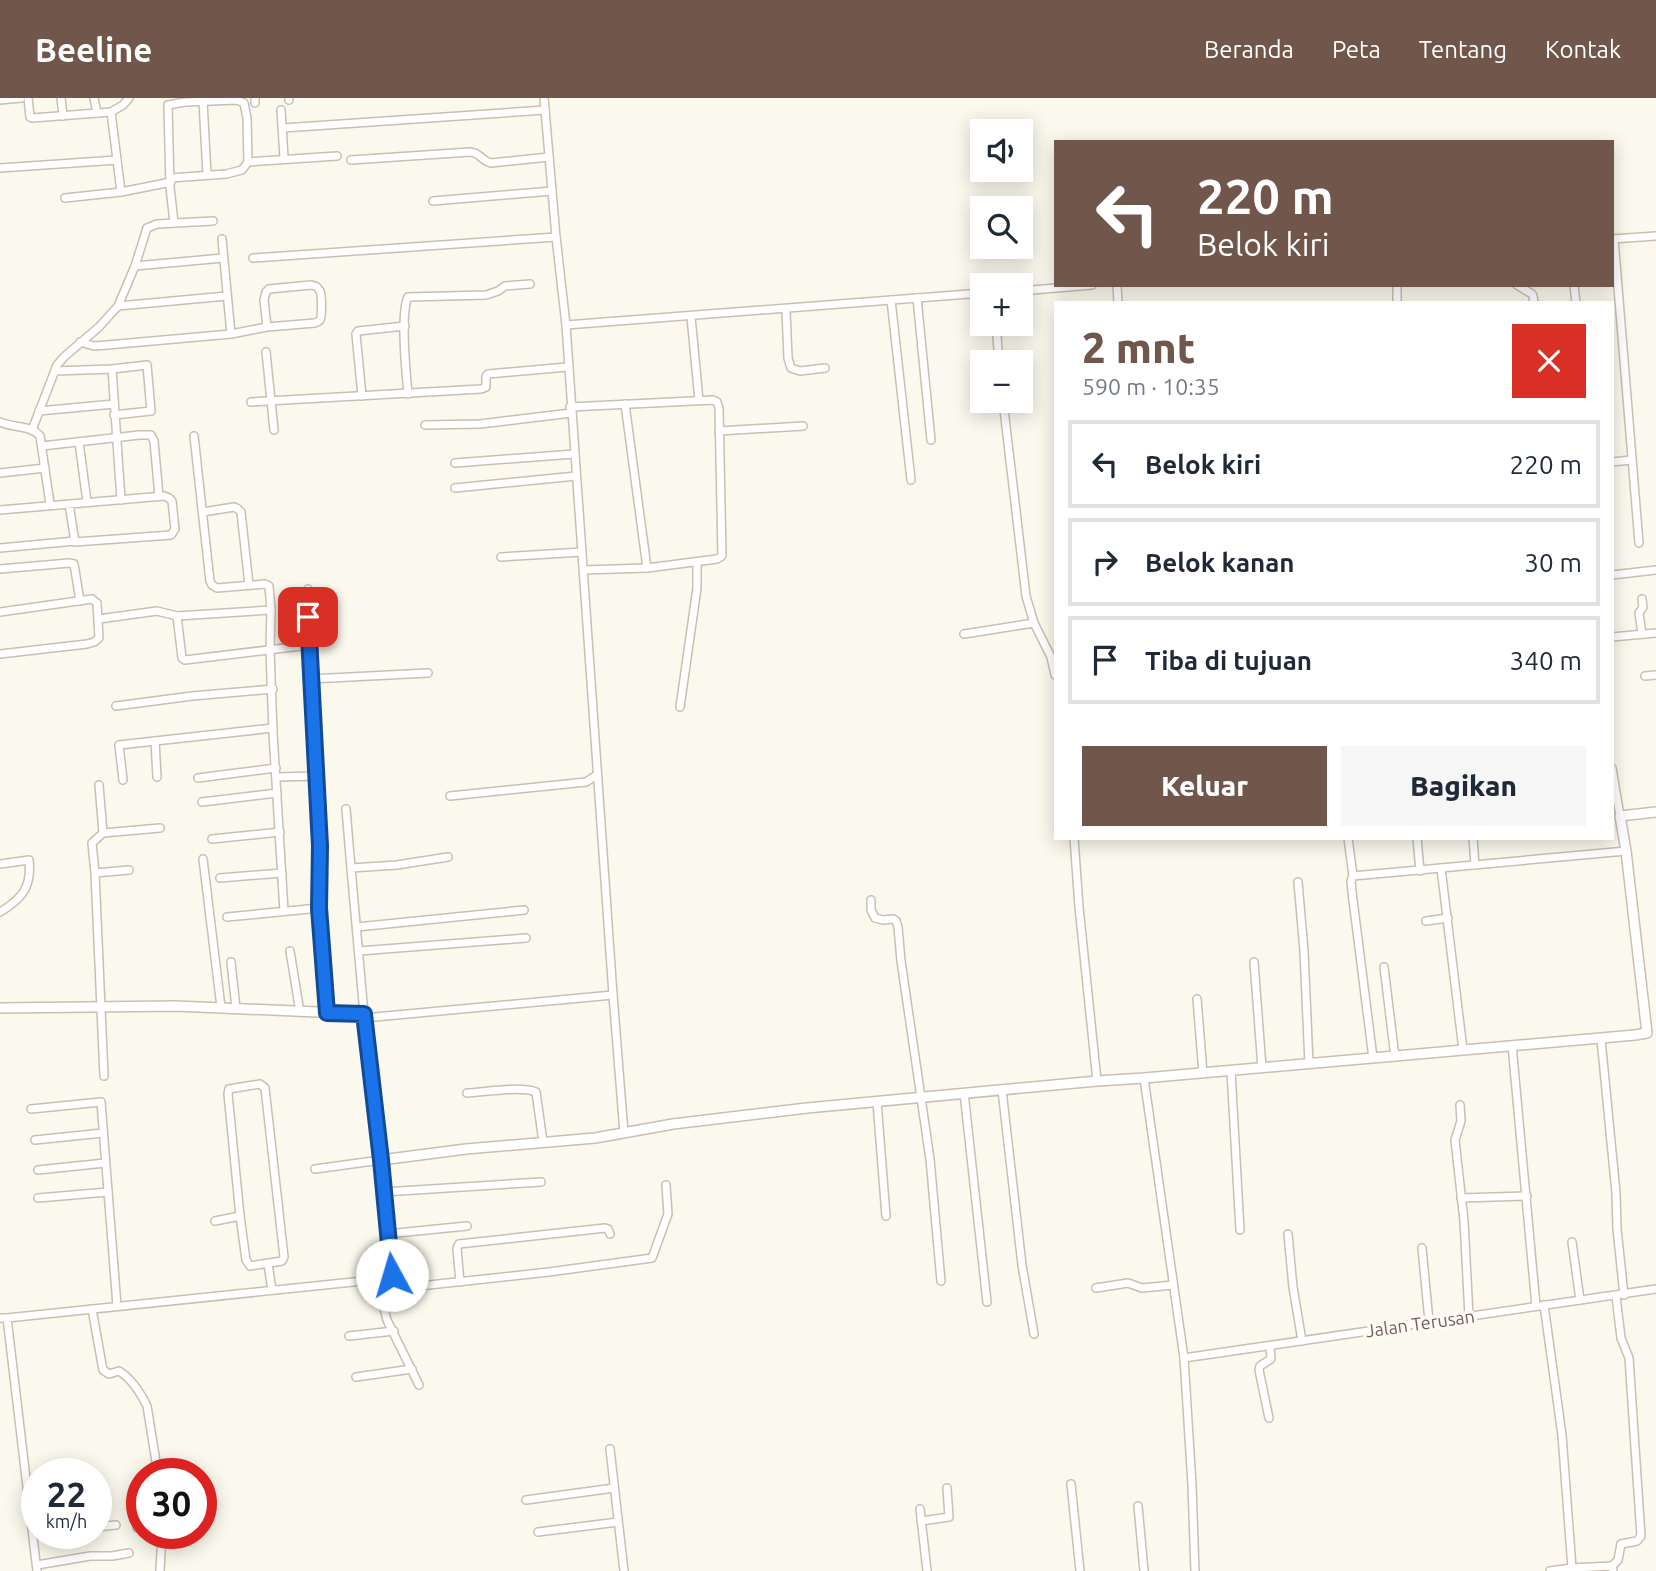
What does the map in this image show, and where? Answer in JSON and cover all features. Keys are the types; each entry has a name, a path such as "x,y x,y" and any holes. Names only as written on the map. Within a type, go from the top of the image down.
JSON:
{"street":[{"path":"0,100 21,98"},
{"path":"28,98 32,118 111,112 130,98"},
{"path":"61,98 63,116"},
{"path":"94,98 97,113"},
{"path":"544,98 566,325 624,1133"},
{"path":"65,198 121,192 171,180 242,170 248,162 244,103 237,100 168,105 171,180 174,223"},
{"path":"203,101 206,175"},
{"path":"281,110 284,158"},
{"path":"283,128 545,110"},
{"path":"111,112 121,192"},
{"path":"351,160 470,152 477,153 491,163 549,156"},
{"path":"248,162 337,156"},
{"path":"0,168 117,160"},
{"path":"433,201 552,191"},
{"path":"32,430 57,365 118,306 147,228 174,223 213,221"},
{"path":"1614,239 1656,236"},
{"path":"253,258 556,237"},
{"path":"222,239 232,334"},
{"path":"1614,251 1639,544"},
{"path":"135,266 223,258"},
{"path":"408,394 405,326 408,297 486,295 505,286 530,284"},
{"path":"80,342 94,346 232,334 267,327 315,323 321,317 319,289 311,285 269,289 264,300 267,327"},
{"path":"1033,290 1068,287"},
{"path":"1520,287 1532,294 1534,301"},
{"path":"566,325 970,294"},
{"path":"118,306 228,296"},
{"path":"917,298 931,440"},
{"path":"891,300 911,480"},
{"path":"786,310 790,368 825,368"},
{"path":"691,317 699,400"},
{"path":"362,396 358,331 405,326"},
{"path":"266,352 274,430"},
{"path":"55,371 147,365 151,409 149,412 114,415"},
{"path":"251,402 481,389 486,387 488,374 567,367"},
{"path":"112,369 121,500"},
{"path":"425,425 480,424 625,404 699,400 717,402 723,553 717,559 697,562 647,568 584,570"},
{"path":"39,411 114,404"},
{"path":"625,404 647,568"},
{"path":"1004,413 1026,596 1034,623 1049,650 1054,671"},
{"path":"0,422 32,430 40,436 50,504"},
{"path":"719,431 803,426"},
{"path":"42,446 152,436 159,496"},
{"path":"194,436 210,581 217,587 268,584 270,589 273,728 284,911"},
{"path":"79,442 87,502"},
{"path":"455,463 574,453"},
{"path":"1614,462 1632,460"},
{"path":"0,473 45,468"},
{"path":"455,488 576,476"},
{"path":"0,510 159,496 172,501 175,529 172,534 0,548"},
{"path":"69,503 75,541"},
{"path":"202,512 234,507 241,512 249,585"},
{"path":"501,557 582,552"},
{"path":"680,707 697,588 697,562"},
{"path":"0,569 74,564 79,601"},
{"path":"1614,575 1656,570"},
{"path":"308,589 321,870 319,908 327,1013"},
{"path":"0,612 92,599 97,603 99,619 99,638 94,642 0,654"},
{"path":"1642,599 1639,613 1642,634"},
{"path":"99,619 157,611 177,616 271,610"},
{"path":"177,616 184,659 309,645"},
{"path":"964,634 1034,623"},
{"path":"1614,636 1656,633"},
{"path":"311,679 428,673"},
{"path":"1645,676 1656,675"},
{"path":"116,706 273,689"},
{"path":"123,780 119,746 273,728"},
{"path":"155,741 157,777"},
{"path":"198,778 276,768"},
{"path":"450,796 586,782 597,775"},
{"path":"276,777 317,776"},
{"path":"315,1169 595,1138 744,1115 964,1093 1651,1033 1614,780"},
{"path":"99,785 103,833"},
{"path":"202,802 277,793"},
{"path":"346,809 387,1234 392,1275 401,1289 652,1258 668,1214 666,1185"},
{"path":"1620,816 1656,812"},
{"path":"104,1076 92,843 103,833 160,828"},
{"path":"212,839 279,832"},
{"path":"1074,840 1097,1081"},
{"path":"1348,840 1353,876 1352,892 1373,1059"},
{"path":"1417,840 1420,870"},
{"path":"1473,840 1475,865"},
{"path":"1353,876 1626,851"},
{"path":"351,869 448,857"},
{"path":"203,859 221,1007"},
{"path":"0,864 29,860 30,867 29,883 17,901 0,912"},
{"path":"1441,868 1463,1050"},
{"path":"95,873 129,870"},
{"path":"220,878 282,873"},
{"path":"1298,882 1309,1064"},
{"path":"871,900 875,918 893,919 898,927 930,1159 941,1281"},
{"path":"228,917 319,908"},
{"path":"357,927 524,910"},
{"path":"1426,921 1448,918"},
{"path":"359,951 526,938"},
{"path":"290,951 300,1012"},
{"path":"231,962 236,1008"},
{"path":"1254,962 1262,1068"},
{"path":"1384,967 1395,1056"},
{"path":"0,1008 176,1006 364,1016 613,995"},
{"path":"1197,999 1203,1073"},
{"path":"1550,1571 1613,1568 1618,1560 1621,1544 1637,1541 1642,1536 1629,1359 1621,1338 1616,1193 1601,1039"},
{"path":"1512,1045 1540,1305 1562,1435 1572,1568"},
{"path":"1231,1071 1240,1230"},
{"path":"1144,1078 1184,1358 1195,1571"},
{"path":"260,1084 265,1088 284,1257 282,1261 268,1264 248,1264 240,1216 228,1091 234,1087 260,1084"},
{"path":"467,1093 521,1090 536,1092 543,1142"},
{"path":"1002,1090 1022,1265 1034,1334"},
{"path":"964,1093 987,1302"},
{"path":"31,1109 101,1102 117,1306"},
{"path":"877,1102 886,1216"},
{"path":"1460,1105 1461,1121 1455,1140 1464,1221 1469,1316"},
{"path":"35,1140 103,1133"},
{"path":"38,1170 105,1163"},
{"path":"384,1192 541,1182"},
{"path":"38,1198 108,1192"},
{"path":"1461,1198 1527,1196"},
{"path":"215,1221 240,1216"},
{"path":"387,1234 467,1226"},
{"path":"460,1282 457,1248 459,1244 604,1228 608,1229 610,1234"},
{"path":"1288,1234 1302,1341"},
{"path":"1572,1242 1580,1300"},
{"path":"1422,1248 1429,1321"},
{"path":"268,1264 272,1290"},
{"path":"22,1458 3,1318 382,1279 392,1275"},
{"path":"382,1279 386,1316 419,1385"},
{"path":"1096,1287 1128,1283 1142,1288 1173,1285"},
{"name":"Jalan Terusan","path":"1184,1358 1656,1289"},
{"path":"92,1309 103,1370 107,1374 119,1371 124,1373 143,1397 147,1406 155,1458"},
{"path":"349,1336 394,1331"},
{"path":"1269,1418 1259,1370 1260,1366 1271,1359 1270,1346"},
{"path":"356,1377 412,1369"},
{"path":"610,1449 624,1571"},
{"path":"1071,1484 1080,1571"},
{"path":"526,1500 614,1488"},
{"path":"921,1521 949,1517 947,1488"},
{"path":"1138,1506 1144,1571"},
{"path":"920,1509 927,1571"},
{"path":"538,1532 618,1522"},
{"path":"112,1525 116,1525"},
{"path":"35,1549 37,1568 80,1558 129,1553"},
{"path":"160,1571 161,1549"}],"route":[{"path":"308,617 321,870 319,908 327,1013 364,1014 392,1275"}]}
